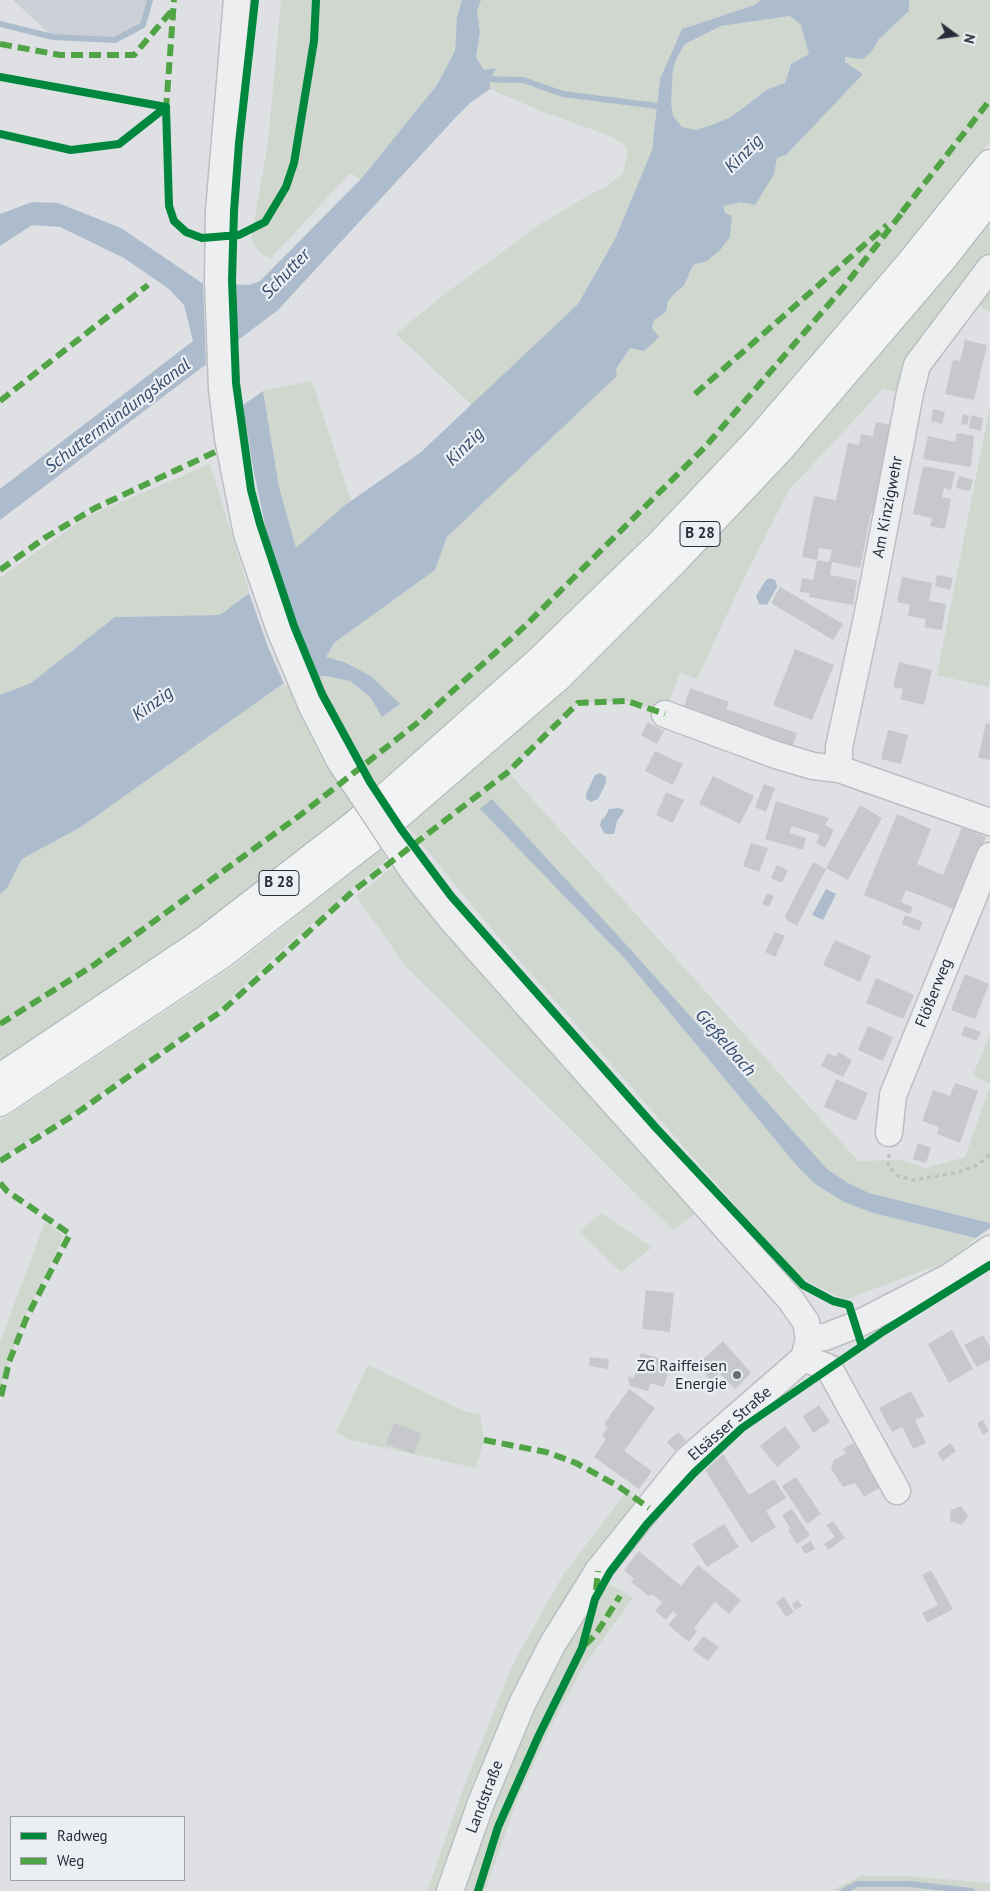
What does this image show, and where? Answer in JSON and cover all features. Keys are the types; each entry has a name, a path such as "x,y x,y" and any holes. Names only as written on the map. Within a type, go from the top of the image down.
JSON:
{"highway":[{"name":"B 28","path":"0,1078 212,935 357,823 537,663 661,543 760,438 912,261 990,164"},
{"name":"B 28","path":"0,1102 222,954 374,836 557,678 677,558 779,450 931,272 990,198"}],"street":[{"path":"237,0 219,211 218,281 222,388 228,438 247,534 280,630 311,704 340,761 415,874 451,919 790,1299 806,1322 807,1348 829,1368 897,1491"},
{"name":"Am Kinzigwehr","path":"839,769 839,746 868,613 917,365 990,268"},
{"path":"665,714 776,755 814,766 839,769 990,822"},
{"name":"Flößerweg","path":"889,1133 893,1095 990,856"},
{"name":"Elsässer Straße","path":"522,1704 552,1644 598,1571 687,1460 807,1348 826,1336 856,1325 951,1276 990,1249"},
{"name":"Landstraße","path":"450,1891 481,1803 522,1704"}],"path":[{"path":"889,1133 888,1166 904,1178 930,1179 956,1173 977,1165 990,1155"}],"shaded area":[{"path":"13,0 150,0 143,25 115,40 53,37"},
{"path":"281,0 462,0 457,17 455,51 437,85 361,179 350,173 270,259 261,253 251,240 268,143"},
{"path":"481,0 761,0 754,5 682,29 660,79 652,150 615,239 578,304 472,405 396,334 442,296 542,223 606,187 623,173 627,156 626,146 610,136 541,111 490,89 490,79 495,68 484,70 476,57 480,33 476,11"},
{"path":"909,0 990,0 990,141 904,254 754,426 649,539 522,659 349,813 195,931 0,1062 0,894 7,888 22,859 81,827 291,678 326,676 350,681 371,698 382,717 371,676 344,662 325,657 334,643 435,570 447,537 617,376 615,369 630,348 659,337 652,328 654,320 666,312 668,301 684,286 693,265 707,261 725,213 723,206 741,202 774,174 777,158 863,74 845,62 845,57 862,59 870,54 879,39 909,11"},
{"path":"790,16 801,25 809,54 790,64 785,83 768,89 731,117 696,130 682,127 673,116 671,102 673,70 676,59 685,44 721,26"},
{"path":"990,219 990,312 968,298 910,393 883,389 789,490 743,580 697,679 680,672 665,714 627,701 578,703 508,772 858,1161 900,1160 926,1168 965,1157 990,1086 990,1223 869,1193 848,1183 827,1169 632,951 480,809 626,960 797,1166 815,1184 844,1202 873,1213 976,1238 949,1261 844,1300 800,1277 790,1267 491,928 407,826 546,703 705,549 852,388 933,292"},
{"path":"312,381 351,501 296,548 279,487 263,391"},
{"path":"990,406 990,682 988,687 937,675"},
{"path":"210,464 249,592 220,615 115,617 31,683 0,695 0,578 86,517"},
{"path":"380,849 387,859 280,951 221,1007 74,1113 0,1157 0,1121 234,966"},
{"path":"393,867 437,925 696,1213 673,1230 407,968 356,896"},
{"path":"990,1035 990,1084 973,1075"},
{"path":"601,1213 652,1247 621,1272 579,1232"},
{"path":"45,1222 64,1236 24,1318 0,1390 0,1342"},
{"path":"368,1365 464,1411 480,1415 484,1440 476,1468 350,1440 336,1432"},
{"path":"626,1492 641,1502 566,1596 544,1632 470,1790 437,1891 427,1891 464,1787 513,1664 563,1575"},
{"path":"610,1584 633,1598 585,1664 553,1722 517,1800 485,1891 459,1891 520,1738 582,1616"},
{"path":"861,1876 907,1876 990,1883 990,1891 830,1891"}],"water":[{"path":"462,0 481,0 477,11 480,33 476,57 484,70 496,68 490,79 490,89 470,103 457,116 278,310 0,520 0,489 193,341 184,305 169,289 124,258 60,227 32,225 0,246 0,214 32,202 58,203 121,228 202,283 249,285 260,281 361,179 437,85 455,51 457,17"},
{"name":"Kinzig","path":"761,0 909,0 909,11 879,39 870,54 862,59 845,57 845,62 863,74 786,155 777,158 774,174 755,205 741,202 723,206 725,213 732,216 730,237 720,250 707,261 693,265 684,286 668,301 666,312 654,320 652,328 659,337 644,351 630,348 616,369 617,376 447,537 435,570 334,643 326,657 344,662 371,676 400,704 382,717 371,698 350,681 326,676 291,678 81,827 22,859 7,888 0,894 0,695 31,683 115,617 220,615 278,571 265,527 243,405 263,391 279,487 296,548 345,505 420,453 578,304 615,239 652,150 660,79 682,29 754,5","holes":["790,16 801,25 809,54 791,64 785,83 768,89 731,117 696,130 682,127 673,116 671,102 673,70 676,59 685,44 721,26"]},
{"path":"771,578 776,581 777,587 767,605 759,604 756,596 766,580"},
{"path":"600,773 606,777 606,783 598,799 591,802 586,799 586,794 595,775"},
{"path":"492,799 632,951 827,1169 848,1183 869,1193 990,1223 990,1228 976,1238 873,1213 844,1202 815,1184 797,1166 626,960 480,809"},
{"path":"619,808 624,810 617,821 614,834 605,834 600,826 601,820 609,809"},
{"path":"826,889 836,894 823,920 812,915"}],"pier":[{"path":"203,281 236,282 237,343 206,366"},
{"path":"243,403 247,441 270,548 283,590 317,679 292,681 285,686 268,647 248,590 275,570 251,475 241,406"}],"building":[{"path":"965,340 987,345 974,400 945,394 953,360 960,361"},
{"path":"933,409 945,412 942,424 931,421"},
{"path":"963,414 969,416 967,425 961,424"},
{"path":"971,415 983,418 981,431 969,428"},
{"path":"876,422 895,426 878,514 871,513 860,568 832,562 830,575 857,580 853,605 809,597 810,593 800,592 802,578 813,580 817,560 802,557 814,496 836,500 848,443 859,445 861,434 873,436","holes":["819,548 832,550 829,562 817,560"]},
{"path":"957,433 974,436 971,467 923,459 928,436 955,442"},
{"path":"923,466 955,472 951,490 944,488 942,497 951,499 945,529 930,526 932,518 913,514"},
{"path":"959,476 973,480 970,491 956,488"},
{"path":"937,575 953,578 950,590 935,586"},
{"path":"902,577 932,583 929,601 946,604 942,630 924,627 926,619 908,616 910,605 897,602"},
{"path":"780,587 843,624 833,640 771,603"},
{"path":"795,649 834,665 812,720 773,705"},
{"path":"899,662 932,670 924,705 900,699 903,689 893,687"},
{"path":"690,688 729,702 726,709 797,733 792,748 768,741 769,738 682,713"},
{"path":"648,722 664,731 657,744 641,735"},
{"path":"986,723 990,724 990,760 978,758"},
{"path":"888,730 908,735 901,764 881,759"},
{"path":"655,751 683,764 673,785 645,771"},
{"path":"713,776 754,796 740,824 699,804"},
{"path":"764,784 775,788 766,812 755,807"},
{"path":"666,792 684,800 673,823 656,815"},
{"path":"776,801 829,818 825,825 834,830 825,848 816,843 820,835 792,826 789,833 806,838 803,850 765,839"},
{"path":"860,805 882,818 848,880 826,868"},
{"path":"897,814 931,829 917,864 943,875 962,827 986,837 956,910 906,890 901,902 913,907 910,914 864,895"},
{"path":"751,843 768,848 759,872 743,866"},
{"path":"813,862 826,869 797,926 786,920 785,916"},
{"path":"777,865 788,870 782,883 771,878"},
{"path":"767,893 774,896 769,907 762,904"},
{"path":"905,915 923,922 919,931 902,924"},
{"path":"775,932 785,936 775,957 765,952"},
{"path":"835,940 871,956 860,982 823,965"},
{"path":"965,974 989,984 975,1019 951,1010"},
{"path":"876,978 914,995 903,1019 866,1003"},
{"path":"868,1026 893,1037 883,1061 858,1050"},
{"path":"965,1026 981,1032 977,1041 961,1035"},
{"path":"838,1052 852,1060 843,1077 821,1066 828,1053 836,1057"},
{"path":"836,1079 868,1093 856,1121 824,1107"},
{"path":"955,1083 978,1091 960,1143 937,1134 939,1127 922,1121 933,1090 950,1096"},
{"path":"918,1143 931,1148 926,1163 913,1159"},
{"path":"646,1290 674,1293 670,1332 642,1329"},
{"path":"952,1330 973,1369 949,1383 928,1344"},
{"path":"983,1335 990,1347 990,1360 977,1367 964,1345"},
{"path":"723,1341 751,1373 735,1389 719,1373 711,1380 697,1365"},
{"path":"641,1353 671,1362 664,1387 651,1383 648,1391 630,1386 628,1376 634,1378"},
{"path":"590,1357 609,1359 608,1369 589,1366"},
{"path":"629,1389 655,1408 624,1451 652,1471 639,1489 594,1457 606,1439 602,1436 608,1427 604,1424"},
{"path":"911,1391 924,1416 915,1420 926,1443 913,1449 902,1427 892,1432 879,1408"},
{"path":"819,1405 830,1422 813,1433 803,1416"},
{"path":"983,1420 989,1431 983,1435 977,1423"},
{"path":"394,1423 421,1433 414,1454 386,1444"},
{"path":"785,1426 801,1447 777,1467 760,1446"},
{"path":"678,1432 686,1440 675,1451 667,1442"},
{"path":"853,1443 856,1449 860,1446 884,1485 864,1497 855,1483 843,1487 831,1469 834,1460 846,1453 843,1449"},
{"path":"950,1443 956,1451 943,1461 937,1453"},
{"path":"723,1454 749,1495 774,1479 786,1498 766,1511 776,1527 751,1543 705,1470"},
{"path":"796,1477 821,1514 807,1524 782,1486"},
{"path":"961,1506 968,1516 962,1525 950,1521 951,1510"},
{"path":"792,1509 810,1535 797,1544 788,1530 790,1528 782,1515"},
{"path":"833,1521 845,1538 828,1550 824,1544 835,1537 826,1525"},
{"path":"724,1524 739,1547 707,1567 692,1544"},
{"path":"811,1541 815,1549 805,1554 801,1547"},
{"path":"639,1551 681,1586 698,1565 741,1600 729,1614 715,1602 694,1628 697,1631 689,1642 668,1625 677,1615 673,1611 666,1620 655,1611 662,1602 652,1594 649,1596 631,1582 634,1579 624,1570"},
{"path":"931,1570 953,1609 927,1623 922,1613 938,1605 922,1575"},
{"path":"784,1597 794,1612 786,1617 776,1602"},
{"path":"798,1600 802,1606 795,1610 792,1604"},
{"path":"703,1636 719,1647 708,1661 693,1650"}],"waterway":[{"path":"0,24 53,37 115,40 143,25 150,0"},
{"path":"482,79 523,80 563,94 657,106"},
{"path":"844,1891 857,1884 909,1884 972,1891"}],"marked path":[{"path":"166,110 174,0"},
{"path":"0,44 60,55 134,55 174,8"},
{"path":"902,212 990,100"},
{"path":"0,1024 94,965 299,816 416,724 525,626 705,447 843,288 905,209"},
{"path":"695,394 887,225"},
{"path":"0,401 148,285"},
{"path":"0,570 46,537 95,508 215,452"},
{"path":"0,1161 74,1115 223,1010 352,892 508,772 578,703 627,701 665,714"},
{"path":"0,1183 7,1191 70,1234 26,1319 9,1362 0,1401"},
{"path":"484,1440 546,1452 576,1463 618,1486 649,1508"},
{"path":"596,1590 598,1571"},
{"path":"585,1645 596,1634 620,1596"}],"cycle path":[{"path":"255,0 239,143 234,211 232,280 236,383 251,490 260,524 294,626 322,694 370,782 401,829 451,896 657,1129 803,1285 833,1301 849,1305 862,1346"},
{"path":"166,107 169,206 174,221 186,232 202,238 239,235 265,222 286,187 294,163 314,41 316,0"},
{"path":"0,77 166,107"},
{"path":"0,134 71,150 119,144 166,107"},
{"path":"478,1891 498,1827 539,1735 582,1648 595,1599 610,1572 647,1524 694,1473 742,1428 884,1331 990,1265"}],"place":[{"name":"ZG Raiffeisen Energie","path":"737,1375"}],"water label":[{"name":"Schutter","path":"286,274"},
{"name":"Schuttermündungskanal","path":"118,416"},
{"name":"Gießelbach","path":"725,1043"}]}
